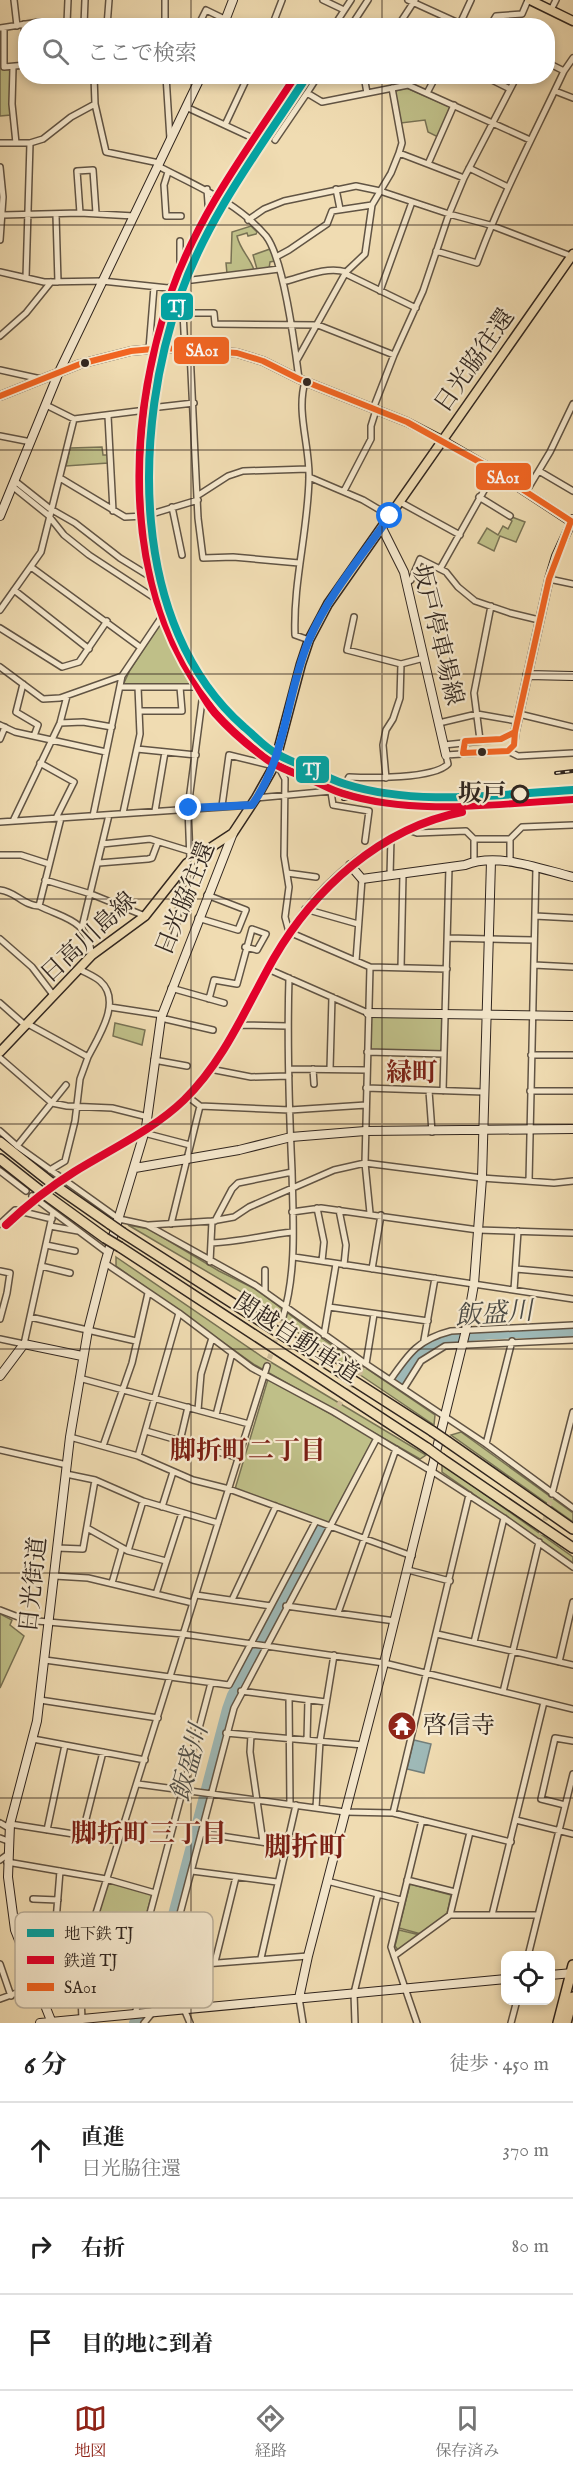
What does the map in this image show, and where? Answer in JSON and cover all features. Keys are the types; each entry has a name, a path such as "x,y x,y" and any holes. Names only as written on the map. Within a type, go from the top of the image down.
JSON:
{"highway":[{"name":"関越自動車道","path":"0,1142 54,1185 123,1233 432,1431 573,1529"},
{"name":"関越自動車道","path":"0,1159 43,1193 120,1247 427,1448 573,1548"},
{"path":"558,2023 572,1970"},
{"path":"566,2023 573,1997"}],"main road":[{"path":"529,0 573,21"},
{"name":"日光脇往還","path":"233,833 254,801 274,763 309,640 339,586 572,255"},
{"name":"日高川島線","path":"0,1052 93,955 145,916 190,860 233,833"}],"street":[{"path":"14,0 17,26 2,28 4,67 18,67"},
{"path":"67,18 68,0"},
{"path":"84,0 84,18"},
{"path":"108,18 109,0"},
{"path":"165,0 165,18"},
{"path":"202,18 206,9 206,0"},
{"path":"226,18 233,0"},
{"path":"276,18 282,0"},
{"path":"323,0 344,10"},
{"path":"339,18 351,0"},
{"path":"356,18 368,0"},
{"path":"465,18 471,0"},
{"path":"495,18 496,16 522,14 529,0"},
{"path":"551,10 556,0"},
{"path":"402,18 412,1 447,18"},
{"path":"206,9 218,18"},
{"path":"436,250 475,264 508,187 564,71 573,58"},
{"path":"555,66 564,71"},
{"path":"13,68 12,104 16,143"},
{"path":"94,84 94,104 106,152 159,165 168,172 207,189 265,235 276,257 302,380 302,410 309,477 294,611 295,635 309,640"},
{"path":"167,84 171,141"},
{"path":"0,516 59,372 197,84"},
{"path":"225,125 244,84"},
{"path":"235,178 295,84"},
{"path":"275,140 313,84"},
{"path":"365,84 367,93"},
{"path":"427,93 431,84"},
{"path":"501,84 510,88"},
{"path":"344,492 371,440 375,409 394,355 416,308 449,214 464,178 512,84"},
{"path":"307,93 322,102 408,85 531,140"},
{"path":"297,360 346,273 365,254 372,205 391,173 402,143 392,88"},
{"path":"555,91 573,98"},
{"path":"0,143 30,143 43,139 71,117 94,104"},
{"path":"428,164 454,105"},
{"path":"186,107 259,141"},
{"path":"26,278 30,143"},
{"path":"399,153 464,178"},
{"path":"0,167 3,215 0,240"},
{"path":"469,168 508,187"},
{"path":"80,213 78,171 93,171 96,213"},
{"path":"168,172 164,185 166,216 181,216"},
{"path":"248,220 264,209 284,201 356,186 380,191 490,225 572,255"},
{"path":"207,189 209,217"},
{"path":"336,189 340,209"},
{"path":"380,291 412,202"},
{"path":"276,257 327,224 330,212 372,205"},
{"path":"3,215 96,213 134,216"},
{"path":"0,336 55,282 56,215"},
{"path":"0,272 55,282 102,281 168,288 180,282 180,241"},
{"path":"192,280 279,269"},
{"path":"283,282 336,269 416,308"},
{"path":"149,349 154,287"},
{"path":"299,563 233,557 203,558 197,498 194,403 183,313 214,313 215,324 318,325 394,355"},
{"path":"0,325 8,330"},
{"path":"0,396 90,361 149,349 237,353 375,409 442,440 573,521 556,556 549,579 518,717 514,745 508,752"},
{"path":"0,370 41,379"},
{"path":"148,380 143,468 145,516 154,579 163,615 174,645 203,693 189,808 190,860 181,890 176,929 170,948"},
{"path":"159,407 194,403"},
{"path":"526,492 550,452 573,404"},
{"path":"46,405 74,419 146,410"},
{"path":"108,416 113,511"},
{"path":"0,610 41,552 74,419"},
{"path":"0,436 31,442"},
{"path":"60,478 125,518 145,516 197,498 228,476 243,471 308,469"},
{"path":"440,569 495,471"},
{"path":"539,471 573,490"},
{"path":"309,477 390,516"},
{"path":"13,484 75,523 120,558 154,579"},
{"path":"13,484 50,518 64,535 89,555 159,601"},
{"path":"479,496 510,516"},
{"path":"400,502 460,535"},
{"path":"172,507 182,555"},
{"name":"坂戸停車場線","path":"382,528 400,562 407,583 446,754"},
{"path":"407,583 411,580 420,560 446,572 471,599 510,613 539,620"},
{"path":"31,567 140,647"},
{"path":"549,579 573,584"},
{"path":"14,590 89,649"},
{"path":"480,740 474,693 491,606"},
{"path":"93,816 122,676 163,615"},
{"path":"354,617 347,650 401,664 424,658"},
{"path":"0,628 62,667 79,662 107,621"},
{"path":"386,778 383,745 386,730 393,719 400,698 401,664"},
{"path":"0,667 43,699 67,696 122,676"},
{"path":"527,675 573,676"},
{"path":"23,684 16,712 38,725 34,736"},
{"path":"120,687 200,687"},
{"path":"123,813 140,734 138,687"},
{"path":"140,711 182,711 180,687"},
{"path":"13,821 60,723 67,696"},
{"path":"439,723 477,714 518,717 573,727"},
{"path":"60,723 83,722 112,727"},
{"path":"0,739 2,726 34,736 106,752"},
{"path":"444,745 507,737 515,732"},
{"path":"463,753 465,741"},
{"path":"137,749 196,755"},
{"path":"155,811 165,752"},
{"path":"0,822 222,806 331,792 342,790 349,777 386,778 440,770 448,764 446,754 508,752 518,756 573,753"},
{"path":"222,806 229,755 274,763 285,779 284,856 289,887 285,917 290,932 370,967 447,969"},
{"path":"39,906 50,864 58,818 74,782 40,763"},
{"path":"331,792 333,805 369,812 365,841"},
{"path":"82,927 109,815"},
{"path":"474,839 510,839 522,827 573,825"},
{"path":"145,1130 187,1096 210,1069 305,909 327,884 350,865 391,837 408,830 417,833 466,831 474,839 474,862"},
{"name":"日光脇往還","path":"82,1356 105,1263 145,1130 161,1016 233,833"},
{"path":"390,876 391,837"},
{"path":"102,844 150,839 189,850"},
{"path":"510,839 510,862"},
{"path":"99,863 152,858 158,842"},
{"path":"0,855 21,855 50,864"},
{"path":"362,879 491,861 510,862 573,877"},
{"path":"303,2023 299,1998 308,1956 433,1472 464,1344 474,1284 484,1130 491,861"},
{"path":"350,865 362,879 356,961"},
{"path":"443,1091 449,867"},
{"path":"529,1181 536,868"},
{"path":"287,873 316,877"},
{"path":"401,968 403,874"},
{"path":"45,880 91,894 145,916"},
{"path":"0,890 12,892 32,906 39,906 82,927 90,941 93,955"},
{"path":"198,918 238,930 246,909 207,895"},
{"path":"305,909 358,924"},
{"path":"535,916 573,918"},
{"path":"448,938 534,940"},
{"path":"0,939 32,968 54,996"},
{"path":"209,999 214,980 237,984 245,947"},
{"path":"534,965 573,967"},
{"path":"370,967 365,1131 365,1163 370,1214"},
{"path":"50,1170 65,1161 77,1107 80,1079 110,1007 101,982 79,969"},
{"path":"268,969 368,1012 573,1016"},
{"path":"282,1317 286,1307 294,1257 287,1026 289,978"},
{"path":"171,988 224,1003"},
{"path":"330,1069 332,997"},
{"path":"0,1003 27,1025 88,1057"},
{"path":"110,1007 161,1016 213,1030"},
{"path":"238,1025 287,1026"},
{"path":"367,1052 444,1054"},
{"path":"531,1055 573,1055"},
{"path":"0,1058 52,1103 77,1107 112,1108 148,1117"},
{"path":"154,1060 187,1066"},
{"path":"210,1069 251,1077 289,1076"},
{"path":"289,1069 367,1071"},
{"path":"313,1069 314,1084"},
{"path":"17,1146 66,1085"},
{"path":"366,1088 484,1092"},
{"path":"429,1090 432,1132"},
{"path":"530,1091 573,1091"},
{"path":"187,1096 200,1106 290,1110 366,1105"},
{"path":"171,1224 200,1106"},
{"path":"135,1168 238,1150 291,1137 365,1131 573,1129"},
{"path":"145,1130 190,1145"},
{"path":"0,1131 17,1146 119,1219 147,1225 214,1221 234,1217 334,1170 365,1163 482,1178 573,1181"},
{"path":"0,1172 26,1191"},
{"path":"210,1262 214,1221 232,1189 238,1183 292,1172"},
{"path":"32,1196 53,1216 108,1253"},
{"path":"292,1212 317,1208 478,1230 573,1233"},
{"path":"317,1208 324,1242 322,1261"},
{"path":"0,1224 15,1210 53,1216"},
{"path":"339,1210 346,1245 344,1265"},
{"path":"372,1269 381,1215"},
{"path":"0,1376 3,1367 24,1344 53,1216"},
{"path":"147,1225 265,1292 366,1364 486,1444 573,1508"},
{"path":"50,1226 80,1232"},
{"path":"513,1290 518,1231"},
{"path":"212,1243 237,1242 261,1235 292,1232"},
{"path":"46,1245 75,1251"},
{"path":"294,1257 573,1299"},
{"path":"105,1263 264,1374 433,1472 504,1518 573,1567"},
{"path":"324,1335 336,1264"},
{"path":"41,1266 70,1273"},
{"path":"516,1269 573,1274"},
{"path":"265,1270 265,1292"},
{"path":"0,1271 10,1273 8,1293 0,1318"},
{"path":"424,1340 435,1278"},
{"path":"103,1446 123,1389 148,1293"},
{"path":"330,1306 428,1321"},
{"path":"138,1456 179,1313"},
{"path":"366,1364 374,1314"},
{"path":"30,1317 136,1341"},
{"path":"391,1379 407,1355 424,1340 451,1330 573,1325"},
{"path":"198,1410 201,1374 212,1338"},
{"path":"0,1339 82,1356"},
{"path":"404,1389 415,1368 428,1354 445,1346 512,1341 573,1340"},
{"path":"486,1444 512,1341"},
{"path":"216,1415 232,1353"},
{"name":"日光街道","path":"15,1924 3,1859 4,1840 10,1826 33,1739 40,1700 70,1437 82,1356"},
{"path":"96,1912 267,1366"},
{"path":"79,1378 249,1424"},
{"path":"180,1441 188,1407"},
{"path":"552,1494 573,1414"},
{"path":"146,1431 239,1458"},
{"path":"70,1437 138,1456 193,1480 229,1489 412,1556"},
{"path":"181,1912 226,1733 241,1691 377,1438"},
{"path":"338,1613 396,1449"},
{"path":"0,1450 67,1470 143,1501 218,1523"},
{"path":"162,1507 174,1472"},
{"path":"57,1548 82,1549 95,1480"},
{"path":"393,1813 469,1495"},
{"path":"112,1583 143,1501"},
{"path":"232,1600 276,1506"},
{"path":"156,1594 182,1513"},
{"path":"474,1642 504,1518"},
{"path":"45,1660 229,1685 316,1521"},
{"path":"87,1528 125,1549 166,1561"},
{"path":"503,1692 539,1542"},
{"path":"408,1570 450,1581"},
{"path":"55,1576 88,1578 193,1603"},
{"path":"196,1595 271,1606"},
{"path":"559,1662 573,1602"},
{"path":"286,1606 395,1621"},
{"path":"0,1610 26,1620 183,1634 384,1663 573,1709"},
{"path":"437,1634 573,1665"},
{"path":"316,1808 320,1741 334,1655"},
{"path":"150,1912 211,1683"},
{"path":"241,1691 326,1702"},
{"path":"261,1958 287,1846 293,1805 289,1698"},
{"path":"40,1700 158,1718"},
{"path":"307,1740 308,1700"},
{"path":"492,1915 544,1702"},
{"path":"226,1733 363,1745"},
{"path":"251,1735 250,1752 263,1842"},
{"path":"565,1805 541,1798 555,1738 573,1741"},
{"path":"33,1739 145,1760"},
{"path":"47,1830 65,1745"},
{"path":"82,1835 103,1752"},
{"path":"529,1951 573,1774"},
{"path":"138,1784 345,1812 393,1813 511,1842"},
{"path":"417,2023 391,1947 422,1820"},
{"path":"516,1820 573,1834"},
{"path":"0,1823 118,1841"},
{"path":"450,1915 470,1832"},
{"path":"201,1833 287,1846"},
{"path":"3,1859 106,1879 155,1893"},
{"path":"57,1912 60,1871"},
{"path":"192,1871 277,1882"},
{"path":"236,1876 215,1962 308,1956"},
{"path":"406,1880 455,1892"},
{"path":"327,1881 401,1900"},
{"path":"355,2023 354,1993 378,1894"},
{"path":"33,1899 58,1900"},
{"path":"394,1956 450,1915 538,1915"},
{"path":"0,1964 11,1996"},
{"path":"555,1974 572,1970"},
{"path":"213,2006 501,1980"},
{"path":"0,1999 15,1994"},
{"path":"511,2023 516,2005"},
{"name":"日光街道","path":"46,2008 52,2022"},
{"path":"82,2008 82,2019"},
{"path":"135,2013 138,2008"},
{"path":"144,2023 154,2008"},
{"path":"40,2023 194,2008"},
{"path":"184,2009 190,2023"}],"green space":[{"path":"0,30 2,32 2,68 10,69 11,115 0,116"},
{"path":"407,88 450,107 438,137 428,132 425,120 401,123 395,91"},
{"path":"251,226 257,232 256,234 248,236 247,233 237,236 254,270 227,274 226,263 231,263 232,232"},
{"path":"270,249 275,261 270,262 269,269 257,269 253,255"},
{"path":"102,447 103,455 108,455 108,463 66,466 70,448"},
{"path":"512,517 525,522 516,542 500,536 494,551 478,543 487,528 498,535 503,526 508,529 512,521 509,519"},
{"path":"162,621 196,684 123,685 130,670"},
{"path":"371,1016 443,1017 442,1052 370,1050"},
{"path":"115,1023 145,1030 142,1045 113,1036"},
{"path":"128,1225 149,1229 219,1271 257,1290 317,1335 435,1415 434,1425 297,1332 267,1307"},
{"path":"116,1257 264,1358 426,1455 420,1459 255,1365 116,1266"},
{"path":"268,1379 374,1438 329,1523 235,1489"},
{"path":"461,1432 573,1513 573,1522 451,1435"},
{"path":"442,1464 573,1557 573,1564 442,1472"},
{"path":"0,1614 12,1620 10,1625 24,1636 0,1688"},
{"path":"108,1882 152,1894 147,1912 99,1912"},
{"path":"410,1884 451,1895 447,1914 421,1934 399,1928"},
{"path":"399,1930 420,1935 398,1950 395,1946"}],"water":[{"path":"414,1740 431,1744 424,1773 407,1769"}],"waterway":[{"name":"飯盛川","path":"399,1381 410,1363 425,1349 437,1343 474,1336 573,1332"},
{"name":"飯盛川","path":"174,1912 232,1695 322,1527"},
{"name":"飯盛川","path":"134,2023 144,2008"}],"tunnel":[{"path":"267,1366 283,1317"},
{"path":"334,1412 366,1364"},
{"path":"539,1542 552,1494"}],"railway":[{"path":"556,773 573,771"},
{"path":"343,799 509,798"}],"metro line":[{"name":"TJ","path":"302,84 238,181 206,236 181,293 165,346 154,403 149,462 151,522 160,580 178,635 206,685 244,727 264,745 286,759 345,784 372,791 429,797 487,796 573,790"}],"rail line":[{"name":"TJ","path":"291,84 227,180 196,234 172,291 147,389 141,439 140,490 144,541 154,590 171,637 207,702 234,732 273,763 334,790 370,800 427,806 486,805 573,799"},
{"name":"TJ","path":"6,1225 56,1184 159,1121 184,1100 223,1050 290,933 309,908 353,865 377,847 404,832 432,820 462,812"}],"transit line":[{"name":"SA01","path":"0,396 80,364 131,351 164,348 237,353 263,361 299,379 407,422 485,465 571,521 549,579 515,732"},
{"name":"SA01","path":"515,732 514,745 508,751 463,753 465,741 501,739 515,732"}],"place":[{"name":"坂戸","path":"520,794"},
{"name":"啓信寺","path":"402,1726"}],"district":[{"name":"緑町","path":"412,1073"},
{"name":"脚折町二丁目","path":"248,1451"},
{"name":"脚折町三丁目","path":"149,1834"},
{"name":"脚折町","path":"305,1849"}],"route":[{"path":"189,808 252,805 274,766 290,701 309,640 339,586 390,516"}]}
